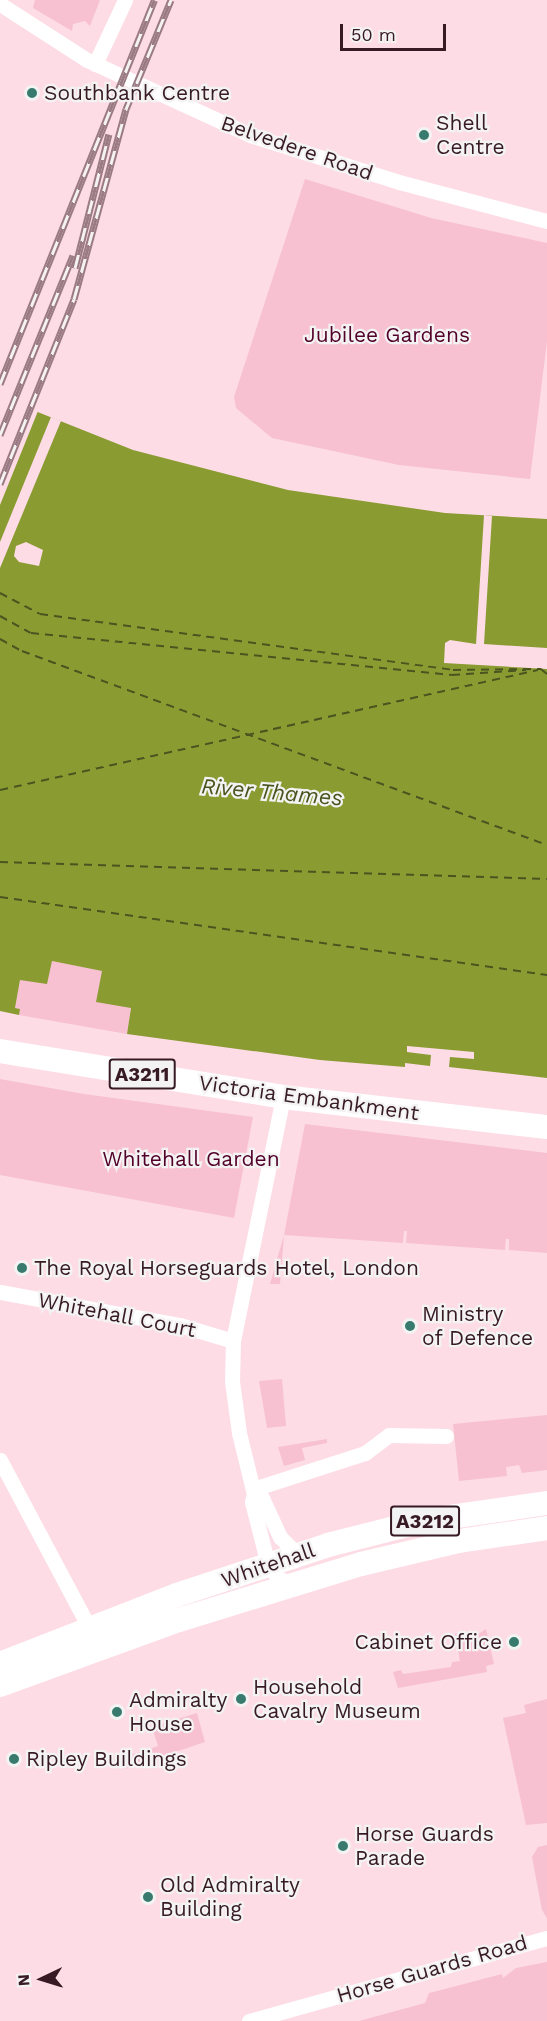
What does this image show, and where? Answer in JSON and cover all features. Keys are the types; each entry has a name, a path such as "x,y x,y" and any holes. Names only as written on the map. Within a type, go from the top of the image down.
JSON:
{"main road":[{"name":"Victoria Embankment","path":"0,1051 283,1097 547,1128"},
{"name":"Whitehall","path":"2,1674 94,1639 268,1565 298,1555 362,1535 467,1514 547,1503"},
{"path":"467,1514 471,1539"},
{"name":"Whitehall","path":"94,1639 300,1583 400,1553 471,1539 547,1528"}],"street":[{"path":"95,64 125,0"},
{"name":"Belvedere Road","path":"0,4 54,42 95,64 202,115 294,152 547,220"},
{"path":"283,1097 234,1341 234,1407 254,1491 252,1502 268,1565 279,1580 300,1583"},
{"name":"Whitehall Court","path":"0,1292 180,1325 234,1341"},
{"path":"254,1491 365,1453 389,1435 446,1436"},
{"path":"0,1462 94,1639"},
{"path":"254,1491 262,1498 280,1537 298,1555"},
{"name":"Horse Guards Road","path":"249,2021 547,1938"}],"green space":[{"path":"35,0 100,0 90,26 85,21 73,24 72,31 33,8"},
{"name":"Jubilee Gardens","path":"305,179 431,218 547,243 547,341 530,479 399,465 272,438 236,408 234,397"},
{"path":"52,961 102,971 131,1008 127,1034 19,1015 19,1009 15,1008 20,979"},
{"name":"Whitehall Garden","path":"0,1079 84,1094 253,1117 234,1218 0,1175"},
{"name":"Whitehall Garden","path":"305,1124 547,1153 547,1253 509,1250 509,1239 506,1239 505,1250 406,1243 407,1231 404,1231 403,1243 284,1235"},
{"path":"284,1235 280,1284 270,1284"},
{"path":"282,1379 286,1426 267,1428 259,1381"},
{"path":"547,1415 547,1470 522,1473 519,1465 506,1467 507,1476 459,1481 453,1424"},
{"path":"327,1439 327,1443 302,1448 305,1460 284,1466 278,1447"},
{"path":"486,1629 494,1664 486,1666 487,1672 398,1688 393,1672 401,1670 403,1674 451,1667 452,1662 460,1661 455,1634 469,1631 475,1636"},
{"path":"547,1699 547,1823 526,1825 503,1718 526,1713 524,1705"},
{"path":"197,1713 205,1742 125,1769 122,1758 158,1746 152,1727"},
{"path":"547,1845 547,1918 542,1910 532,1857 538,1847"},
{"path":"547,1962 547,2021 359,2021 425,2003 429,1993 502,1974 503,1978 516,1968"}],"water":[{"name":"River Thames","path":"0,397 133,450 288,490 445,513 547,519 547,1078 449,1067 450,1057 474,1059 474,1052 407,1046 407,1052 431,1055 430,1066 405,1063 405,1067 320,1060 127,1034 131,1008 96,1002 102,971 52,961 47,984 20,980 15,1008 20,1009 19,1015 0,1011","holes":["26,542 43,550 39,566 19,562 14,556 16,546"]}],"pier":[{"path":"0,394 38,411 0,505"},
{"path":"51,417 61,421 0,568 0,542"},
{"path":"484,515 492,516 484,644 547,648 547,669 444,663 445,643 450,640 476,644"}],"ferry route":[{"path":"0,593 40,614 453,670 541,669 547,674"},
{"path":"0,616 31,633 452,675 526,670"},
{"path":"0,639 22,651 547,845"},
{"path":"0,790 538,670"},
{"path":"0,862 547,879"},
{"path":"0,897 547,975"}],"railway":[{"path":"0,384 154,0"},
{"path":"0,484 74,299 126,109 171,0"},
{"path":"75,268 109,134"},
{"path":"0,435 73,255"}],"place":[{"name":"Southbank Centre","path":"32,93"},
{"name":"Shell Centre","path":"424,135"},
{"name":"The Royal Horseguards Hotel, London","path":"22,1268"},
{"name":"Ministry of Defence","path":"410,1326"},
{"name":"Cabinet Office","path":"514,1642"},
{"name":"Household Cavalry Museum","path":"241,1699"},
{"name":"Admiralty House","path":"117,1712"},
{"name":"Ripley Buildings","path":"14,1759"},
{"name":"Horse Guards Parade","path":"343,1846"},
{"name":"Old Admiralty Building","path":"148,1897"}]}
